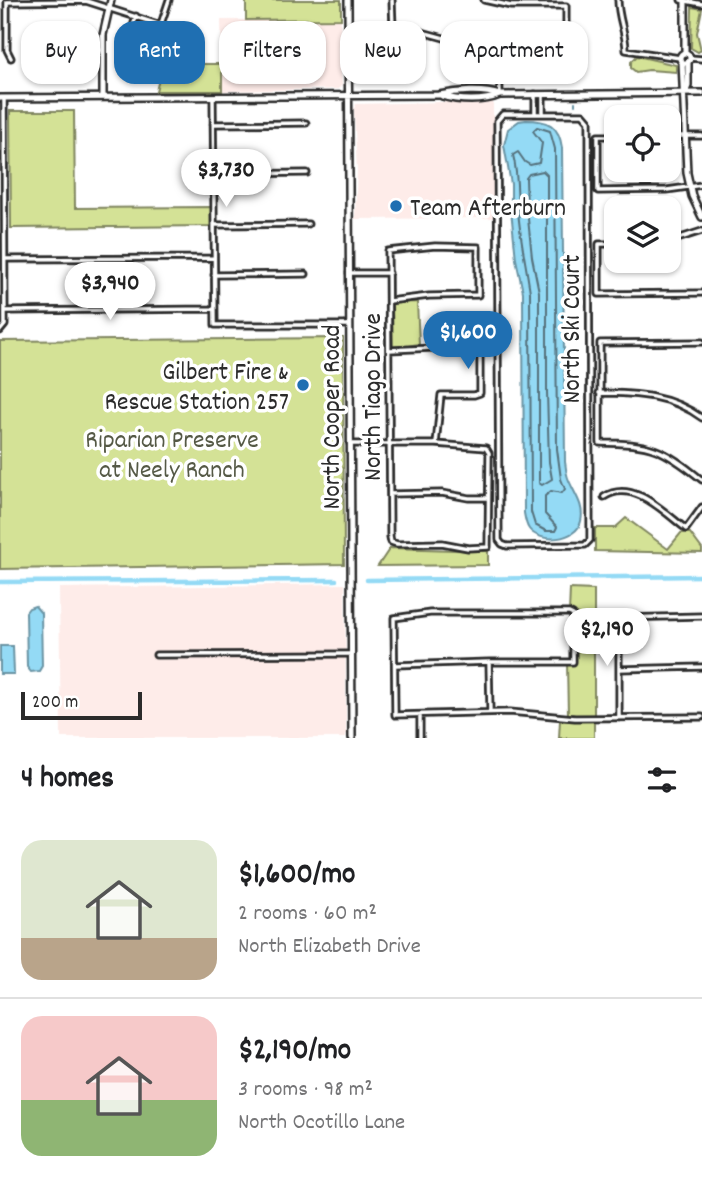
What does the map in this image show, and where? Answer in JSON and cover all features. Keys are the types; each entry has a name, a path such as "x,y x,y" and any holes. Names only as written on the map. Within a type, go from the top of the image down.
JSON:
{"main road":[{"path":"103,97 105,24 111,0"},
{"name":"North Cooper Road","path":"348,0 348,21"},
{"path":"684,0 685,58 682,86 685,93 685,136 690,186 702,217"},
{"name":"North Cooper Road","path":"347,84 352,738"},
{"path":"2,98 439,95 451,99 535,94 702,93"}],"street":[{"path":"162,21 169,0"},
{"path":"392,21 393,0"},
{"path":"484,0 511,6 566,6 566,21"},
{"path":"618,0 626,50 702,59"},
{"path":"684,0 702,4"},
{"path":"11,58 7,50 7,1 86,2 152,21"},
{"path":"135,21 136,16"},
{"path":"500,84 500,95"},
{"path":"535,94 535,114 543,114 543,94"},
{"path":"213,97 215,325 349,325"},
{"path":"2,98 2,226 5,259 2,278 5,310 2,330"},
{"name":"North Ski Court","path":"535,114 503,114 497,121 498,536 504,545 585,545 590,540 589,121 583,114 543,114"},
{"path":"213,124 306,124"},
{"path":"604,136 598,136 598,191 667,190 702,185"},
{"path":"681,136 702,136"},
{"path":"214,174 307,173"},
{"path":"214,225 308,224"},
{"path":"681,238 702,231"},
{"path":"604,244 599,244 599,294 702,293"},
{"name":"North Tiago Drive","path":"389,301 429,296 478,295 478,247 435,246 388,251 391,542 488,547 488,498"},
{"path":"5,259 214,258"},
{"path":"349,273 389,273"},
{"path":"214,275 306,274"},
{"path":"5,310 214,309"},
{"path":"702,342 600,343 599,393 600,443 643,444 658,449 702,480"},
{"path":"389,351 478,346 480,393 441,395 436,444"},
{"path":"599,393 636,393 657,397 680,404 702,418"},
{"path":"350,444 436,444 486,448 489,453 488,498 442,493 390,494"},
{"path":"604,497 620,492 643,496 686,528 702,507"},
{"path":"395,666 573,662 573,615 430,613 394,618 395,715 490,712 569,718 702,717"},
{"path":"619,718 618,618 702,616"},
{"path":"156,655 351,654"},
{"path":"489,662 490,712"},
{"path":"619,668 702,667"},
{"path":"420,715 420,738"}],"shaded area":[{"path":"341,19 339,50 342,85 338,89 222,91 222,84 326,84 326,21 221,20"},
{"path":"493,101 494,218 355,219 356,104"},
{"path":"345,584 346,738 61,738 59,588"}],"green space":[{"path":"246,0 341,0 341,19 246,20"},
{"path":"692,7 702,9 697,33 701,50 698,52 691,48"},
{"path":"637,56 676,65 676,72 636,72 631,68 631,62"},
{"path":"205,64 219,64 219,84 222,84 222,91 156,91 158,84 205,84"},
{"path":"10,111 74,111 75,208 211,207 211,226 11,228"},
{"path":"417,302 419,344 393,348 392,303"},
{"name":"Riparian Preserve at Neely Ranch","path":"343,338 344,564 0,569 0,341"},
{"path":"626,518 668,549 681,533 690,533 702,553 595,551 595,528 615,528"},
{"path":"390,548 488,551 488,565 378,566"},
{"path":"570,589 594,590 594,715 568,715 567,662 573,662"},
{"path":"560,720 594,721 594,738 559,738"}],"water":[{"path":"519,121 551,125 558,134 562,148 565,462 567,476 582,515 578,528 573,533 558,538 534,534 527,526 524,513 523,292 516,259 511,184 504,145 508,129"},
{"path":"35,606 41,613 42,666 39,671 31,672 27,667 26,612"},
{"path":"0,646 13,646 14,674 0,674"}],"waterway":[{"path":"367,580 702,576"},
{"path":"0,582 336,580"}],"place":[{"name":"Team Afterburn","path":"396,206"},
{"name":"Gilbert Fire & Rescue Station 257","path":"303,385"}]}
